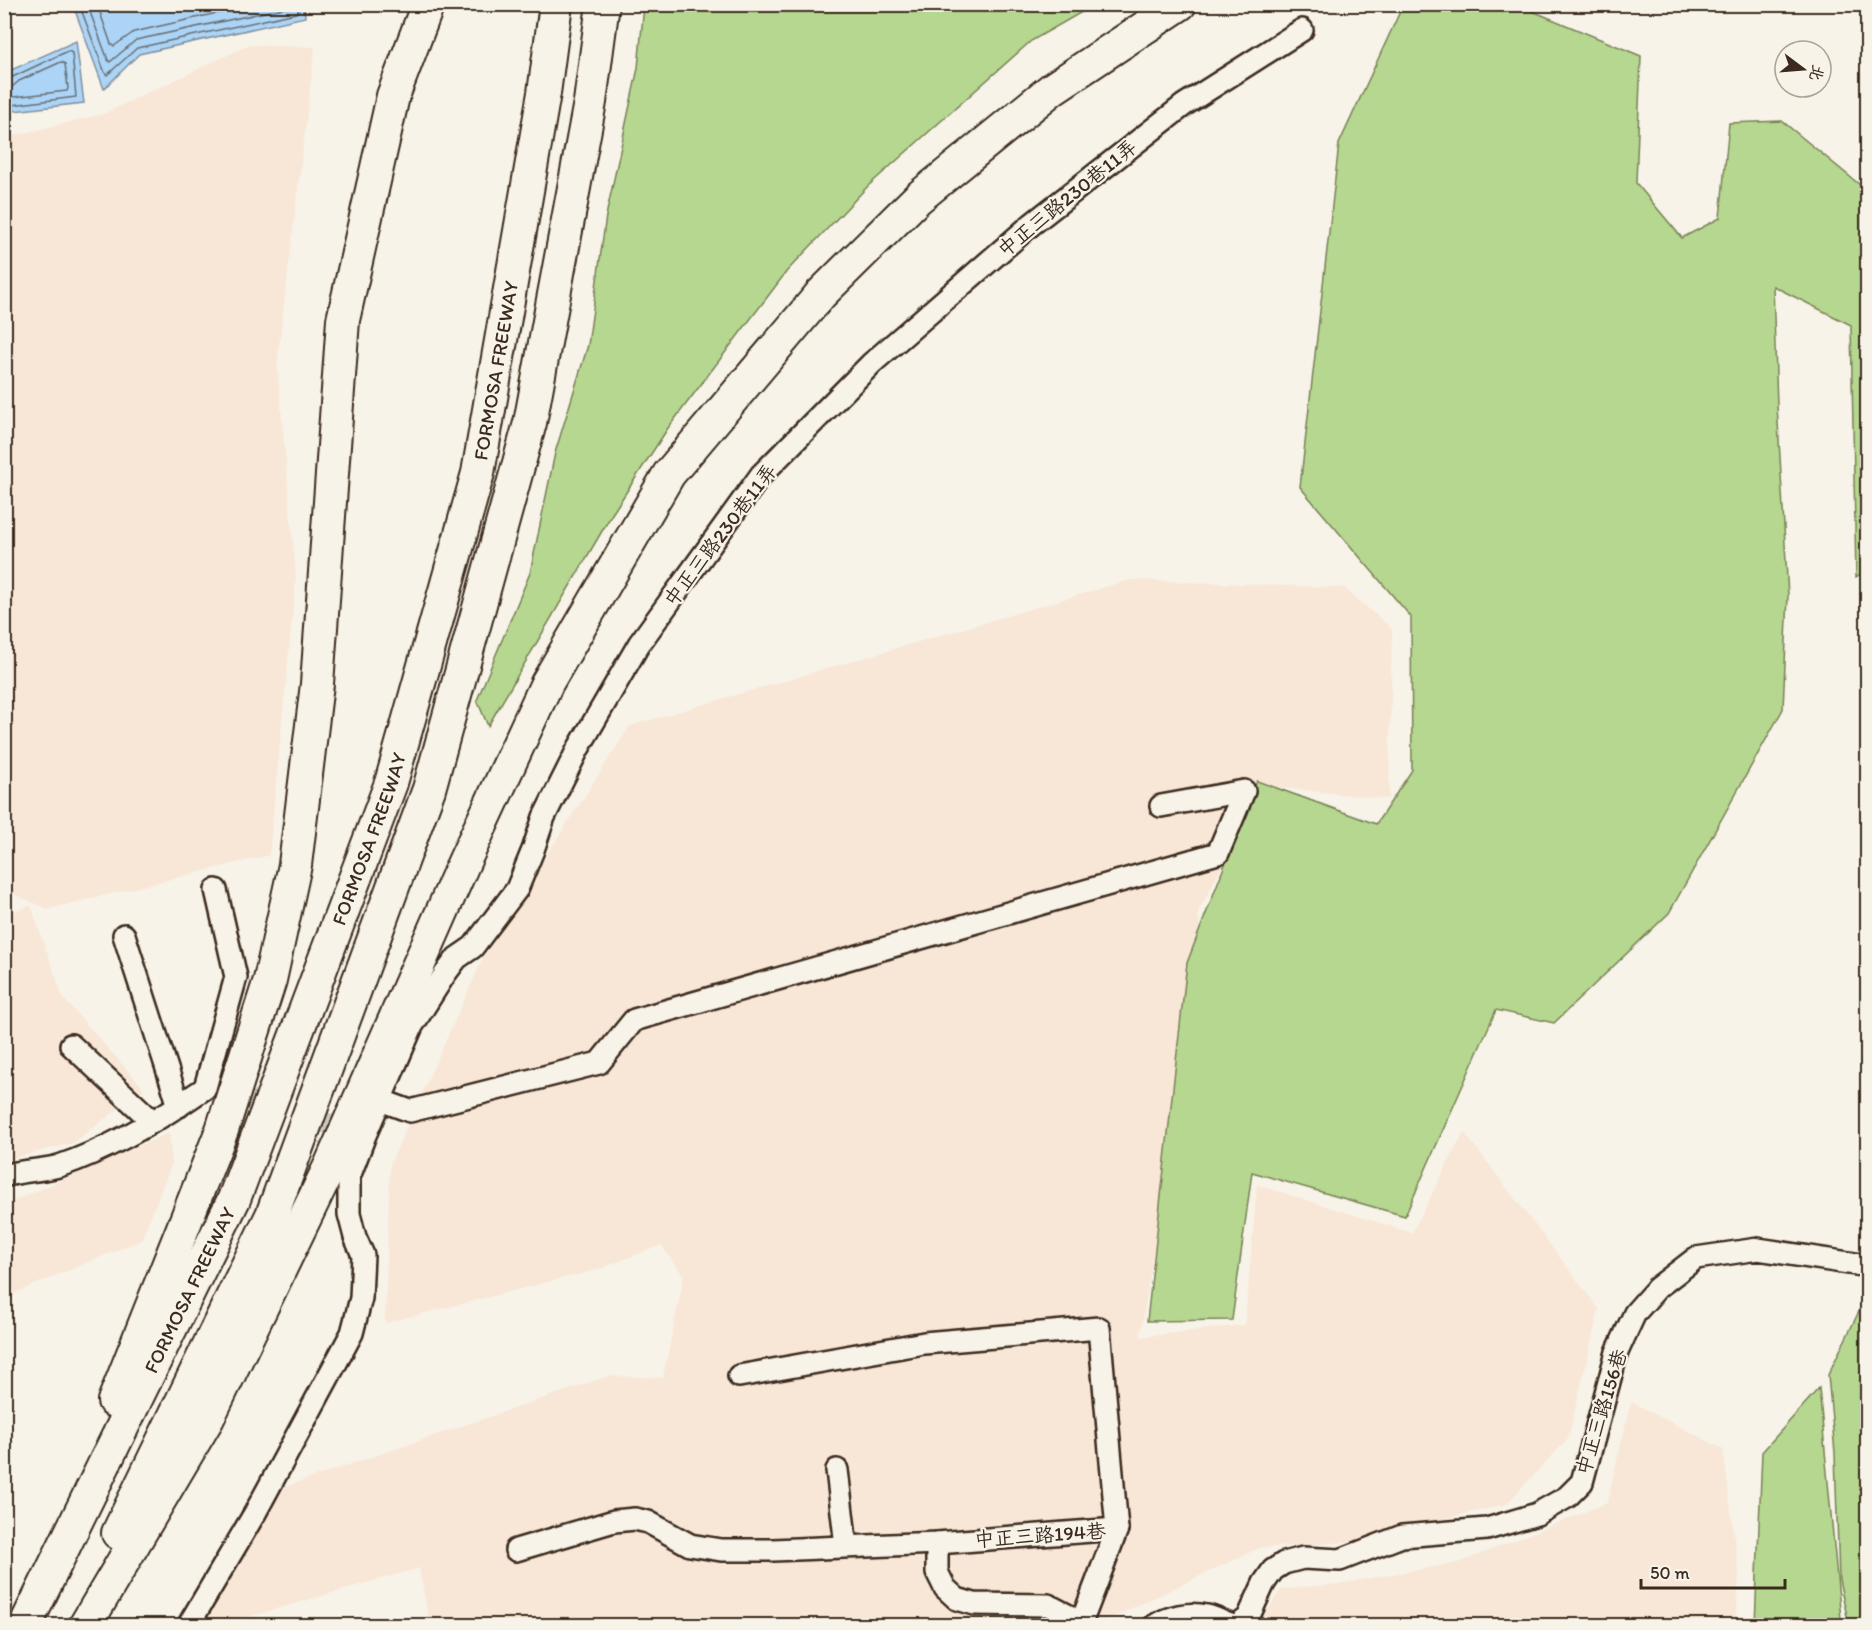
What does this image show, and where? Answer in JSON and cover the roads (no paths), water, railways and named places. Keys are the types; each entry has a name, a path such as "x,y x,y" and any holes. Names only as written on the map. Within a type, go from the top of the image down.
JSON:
{"highway":[{"path":"25,1626 222,1130 270,980 295,865 317,684 343,320 393,96 428,4"},
{"name":"FORMOSA FREEWAY","path":"25,1626 234,1199 391,783 478,472 544,93 556,4"},
{"name":"FORMOSA FREEWAY","path":"74,1626 272,1215 429,789 530,423 590,102 603,4"},
{"path":"85,1626 208,1418 331,1164 464,862 547,683 669,474 821,294 918,198 1052,89 1180,4"}],"street":[{"name":"中正三路230巷11弄","path":"188,1626 255,1513 352,1333 361,1298 363,1255 349,1214 349,1177 412,1026 457,958 473,947 517,889 544,817 578,749 639,644 761,475 872,363 1032,224 1184,105 1302,30"},
{"path":"380,1100 410,1111 599,1063 634,1020 1218,854 1244,791 1161,806"},
{"path":"4,1176 55,1167 94,1153 179,1106 205,1088 236,977 216,890"},
{"path":"124,935 179,1106"},
{"path":"71,1045 152,1121"},
{"name":"中正三路156巷","path":"1154,1626 1161,1621 1184,1615 1208,1616 1224,1624 1236,1626 1248,1618 1264,1583 1273,1570 1284,1563 1304,1558 1340,1560 1402,1536 1487,1529 1537,1514 1568,1497 1582,1482 1617,1352 1635,1313 1657,1288 1696,1258 1758,1249 1868,1266"},
{"name":"中正三路194巷","path":"516,1550 614,1521 635,1519 648,1522 690,1545 721,1550 937,1543 1117,1529 1099,1328 924,1343 740,1376"},
{"path":"837,1470 846,1546"},
{"path":"1080,1626 1117,1529"},
{"path":"937,1543 937,1572 945,1588 957,1599 974,1604 1048,1605 1069,1616 1073,1626"}],"water":[{"path":"73,5 304,5 305,17 139,54 104,89"},
{"path":"76,41 84,103 5,112 5,77 11,70"}],"tunnel":[{"path":"205,1088 357,1132"}]}
